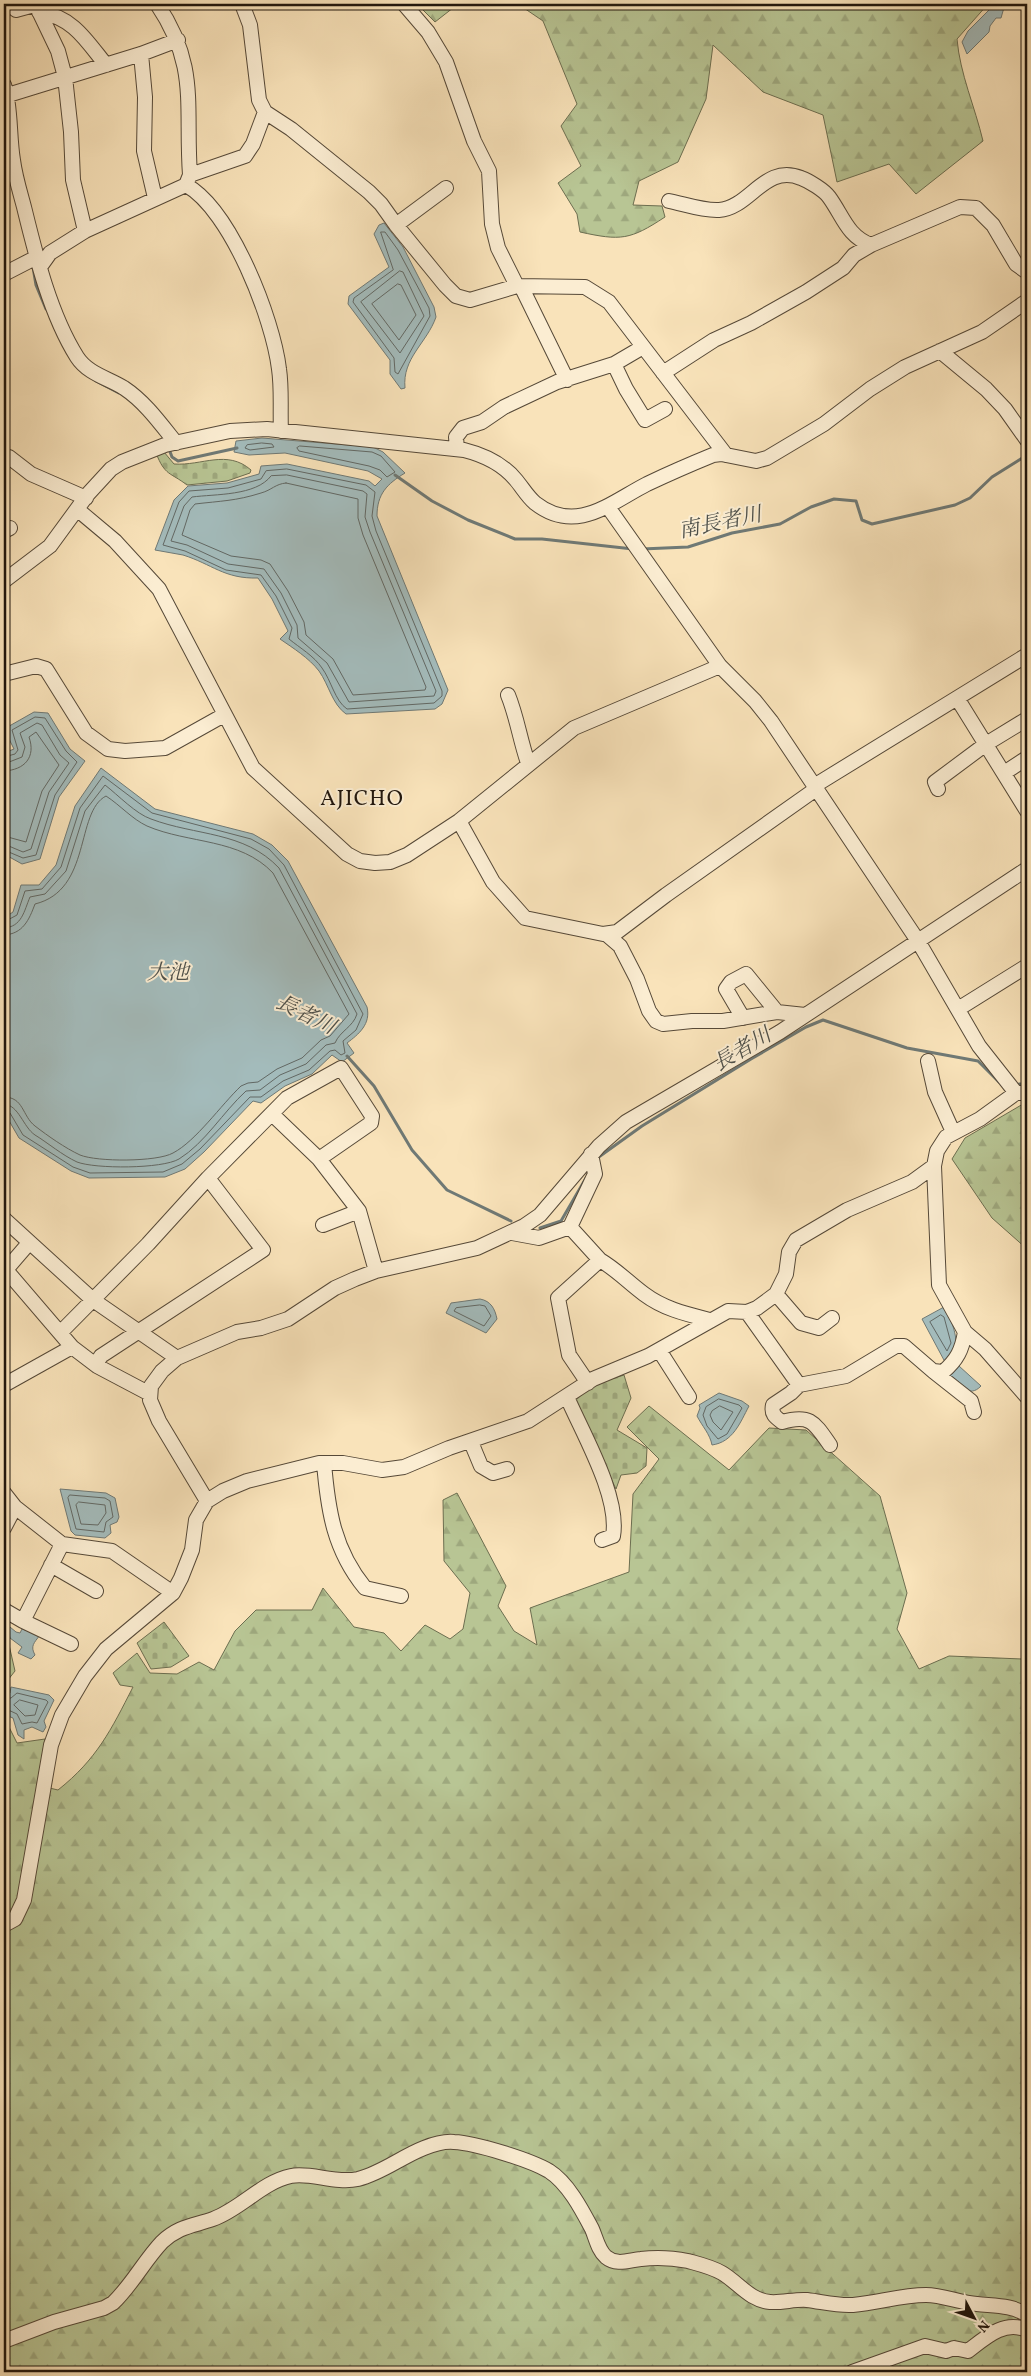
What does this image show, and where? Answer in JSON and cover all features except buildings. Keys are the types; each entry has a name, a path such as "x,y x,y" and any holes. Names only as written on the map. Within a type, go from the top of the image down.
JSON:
{"street":[{"path":"9,4 16,10 38,7 56,15 78,30 106,65"},
{"path":"157,4 178,40 188,76 188,180 223,222 270,322 279,370 280,431"},
{"path":"242,4 250,25 259,100 265,112 291,129 369,192 381,204 396,225 456,296 470,300 519,286 586,287 609,302 726,455"},
{"path":"404,4 428,32 446,62 474,141 489,171 492,224 498,248 566,380"},
{"path":"38,7 58,51 65,78 72,132 72,180 85,231"},
{"path":"176,443 147,407 124,388 93,373 78,359 64,332 38,262 13,161 6,90 65,78 178,40"},
{"path":"141,54 145,97 144,151 155,198"},
{"path":"4,274 38,262 85,231 188,180 245,156 253,144 265,112"},
{"path":"669,201 720,210 742,200 761,184 783,174 801,178 828,196 848,229 859,241 871,245"},
{"path":"396,225 446,188"},
{"path":"663,373 714,340 751,323 806,292 842,268 854,255 871,245 960,207 976,208 993,225 1016,264 1027,272"},
{"path":"4,581 50,546 111,468 122,462 176,443 230,431 252,429 280,431 457,449 477,453 499,464 508,471 536,503 556,514 568,517 598,512 656,480 713,455 726,455 756,461 767,458 824,424 870,389 905,366 982,332 1027,301"},
{"path":"457,449 456,437 463,428 482,422 504,407 566,380 614,364 643,346"},
{"path":"940,351 986,389 1027,440"},
{"path":"614,364 626,389 645,420 665,409"},
{"path":"4,456 30,474 86,498"},
{"path":"608,507 720,666 755,701 771,721 918,941 979,1046 1022,1093 946,1137 937,1151 934,1166 939,1285 965,1332 985,1349 1027,1397"},
{"path":"78,510 114,540 159,589 253,768 347,854 360,861 383,863 407,855 459,821 528,763 574,728 720,666"},
{"path":"459,821 494,882 525,918 606,934 617,932 666,894 815,787 1027,655"},
{"path":"4,674 36,666 46,668 86,733 108,749 125,751 165,748 224,715"},
{"path":"508,694 518,719 520,738 528,763"},
{"path":"957,698 1027,811"},
{"path":"938,788 935,782 986,744 1027,719"},
{"path":"1004,773 1027,758"},
{"path":"207,1501 158,1421 150,1400 151,1386 162,1371 178,1358 237,1332 261,1328 288,1319 336,1288 376,1271 477,1248 512,1233 540,1215 626,1122 805,1015 1027,869"},
{"path":"606,934 620,946 637,979 649,1011 656,1021 663,1024 692,1020 723,1021 777,1012 805,1015"},
{"path":"958,1009 1027,966"},
{"path":"743,1018 726,989 731,982 746,974 777,1012"},
{"path":"928,1061 935,1092 954,1132"},
{"path":"61,1332 148,1244 208,1178 288,1098 341,1068 372,1116 371,1123 319,1159"},
{"path":"272,1114 319,1159 359,1211 376,1271"},
{"path":"512,1233 539,1238 570,1227 595,1174 594,1157"},
{"path":"4,1925 15,1919 24,1900 51,1745 62,1715 84,1676 106,1649 173,1593 182,1578 192,1550 196,1520 207,1501 223,1490 247,1481 324,1463 343,1463 382,1470 404,1467 528,1421 588,1383 659,1350 710,1320 728,1311 747,1312 776,1294 786,1274 789,1252 796,1240 847,1210 912,1182 934,1166"},
{"path":"96,1364 101,1356 263,1250 208,1178"},
{"path":"324,1225 359,1211"},
{"path":"4,1219 93,1300 178,1358"},
{"path":"570,1227 600,1260 617,1270 644,1294 673,1311 710,1320"},
{"path":"29,1243 5,1271 61,1332 72,1347 96,1364 150,1394"},
{"path":"588,1383 569,1355 558,1298 600,1260"},
{"path":"776,1294 801,1323 820,1328 832,1318"},
{"path":"747,1312 799,1385"},
{"path":"933,1372 943,1372 953,1364 962,1350 965,1332"},
{"path":"830,1445 809,1420 799,1417 782,1422 774,1416 772,1411 773,1405 791,1394 799,1385 846,1376 896,1346 904,1346 933,1372 971,1401 974,1412"},
{"path":"4,1385 72,1347"},
{"path":"659,1350 690,1397"},
{"path":"567,1397 608,1486 615,1524 613,1536 602,1540"},
{"path":"471,1442 481,1466 493,1473 507,1469"},
{"path":"324,1463 327,1505 340,1548 349,1569 365,1588 402,1596"},
{"path":"4,1493 15,1507 62,1544 112,1550 173,1593"},
{"path":"4,1528 15,1507"},
{"path":"23,1621 62,1544"},
{"path":"51,1566 96,1591"},
{"path":"4,1610 71,1644"},
{"path":"4,2341 54,2322 104,2308 113,2303 154,2252 169,2237 183,2227 214,2219 226,2213 278,2180 298,2175 335,2180 356,2179 385,2169 439,2142 455,2142 509,2156 548,2171 557,2178 579,2205 599,2248 606,2257 614,2261 624,2263 640,2259 667,2258 687,2261 713,2268 725,2274 748,2294 770,2302 798,2300 838,2306 930,2295 975,2304 1010,2307 1027,2315"},
{"path":"852,2372 925,2346 946,2351 954,2348 968,2351 994,2332 1008,2326 1027,2330"}],"green space":[{"path":"417,4 458,4 435,22"},
{"path":"518,4 988,4 957,39 964,78 983,141 916,194 889,164 837,182 823,115 763,92 713,45 706,99 678,162 639,181 633,205 662,206 665,217 643,230 625,236 606,237 580,232 577,214 558,183 581,166 561,126 577,104 543,21"},
{"path":"164,452 174,464 223,459 233,460 251,470 250,473 227,481 187,485 168,473 162,466 156,453"},
{"path":"1023,1104 1027,1104 1027,1249 992,1218 952,1159 965,1138"},
{"path":"624,1375 631,1398 617,1430 647,1448 646,1466 637,1473 621,1475 616,1489 574,1402 592,1385"},
{"path":"649,1406 729,1470 769,1428 806,1430 880,1496 907,1593 897,1629 919,1669 949,1656 1022,1659 1027,1662 1027,2372 4,2372 4,1717 17,1743 45,1739 37,1785 58,1790 83,1767 110,1730 133,1687 120,1685 113,1673 137,1653 150,1673 177,1674 199,1662 214,1670 235,1631 256,1610 312,1610 323,1588 354,1627 384,1633 401,1651 425,1625 450,1639 463,1629 470,1593 444,1561 443,1500 457,1493 506,1586 498,1606 514,1631 537,1645 530,1608 629,1572 633,1494 659,1459 627,1427"},
{"path":"164,1622 189,1656 171,1667 151,1669 137,1643"},
{"path":"4,1623 15,1671 4,1685"}],"water":[{"path":"995,4 1005,4 1001,18 996,18 990,26 989,32 967,54 962,42 968,31"},
{"path":"384,223 403,247 434,307 436,317 411,359 405,377 405,388 401,389 390,374 390,360 348,304 349,296 389,267 374,234 379,225"},
{"path":"262,438 373,447 383,452 405,473 384,490 377,508 377,516 448,690 442,704 435,709 346,714 337,705 315,666 280,639 288,631 272,599 258,578 246,578 227,574 183,555 155,550 174,500 188,486 227,483 259,474 261,466 287,464 369,481 375,486 382,479 368,471 285,453 249,455 234,452 236,441"},
{"path":"34,712 48,713 70,749 85,761 59,797 40,859 22,864 4,854 4,753 14,749 4,729"},
{"name":"大池","path":"101,768 155,809 253,834 272,845 288,861 367,1007 368,1013 363,1028 347,1043 354,1053 342,1062 332,1055 312,1074 285,1086 261,1103 253,1101 185,1169 165,1177 89,1178 71,1171 19,1138 4,1112 4,918 13,912 21,885 39,885 56,865 75,806"},
{"path":"480,1299 492,1306 497,1319 486,1333 446,1313 451,1303"},
{"path":"944,1307 954,1328 956,1344 955,1351 945,1362 922,1319"},
{"path":"959,1366 981,1386 977,1390 968,1391 964,1389 948,1375 953,1368 955,1370"},
{"path":"719,1393 742,1401 749,1406 731,1436 712,1445 708,1434 697,1416 700,1408 699,1405"},
{"path":"60,1489 106,1493 115,1498 119,1517 117,1522 110,1525 111,1533 105,1538 75,1535 71,1531"},
{"path":"10,1627 16,1632 20,1633 22,1629 40,1635 33,1645 35,1655 31,1659 18,1653 22,1647 10,1638 8,1630"},
{"path":"11,1687 49,1695 54,1700 44,1721 46,1727 43,1732 32,1727 24,1730 24,1739 18,1735 13,1718 8,1716 4,1710 4,1695 10,1693"}],"waterway":[{"path":"33,267 36,285 46,309"},
{"path":"96,381 119,393"},
{"path":"169,449 172,457 178,461 237,448"},
{"name":"南長者川","path":"642,549 688,547 732,533 780,524 811,507 834,499 856,501 862,520 872,524 955,505 970,498 992,477 1027,455"},
{"name":"南長者川","path":"395,475 432,501 468,520 515,539 542,539 633,549"},
{"name":"長者川","path":"596,1159 642,1126 751,1059 806,1027 823,1020 907,1048 978,1061 999,1082"},
{"name":"長者川","path":"347,1056 374,1086 412,1150 447,1190 511,1221"},
{"name":"長者川","path":"1019,1084 1027,1084"},
{"name":"長者川","path":"540,1228 561,1221 586,1178"}],"district":[{"name":"AJICHO","path":"362,797"}]}
